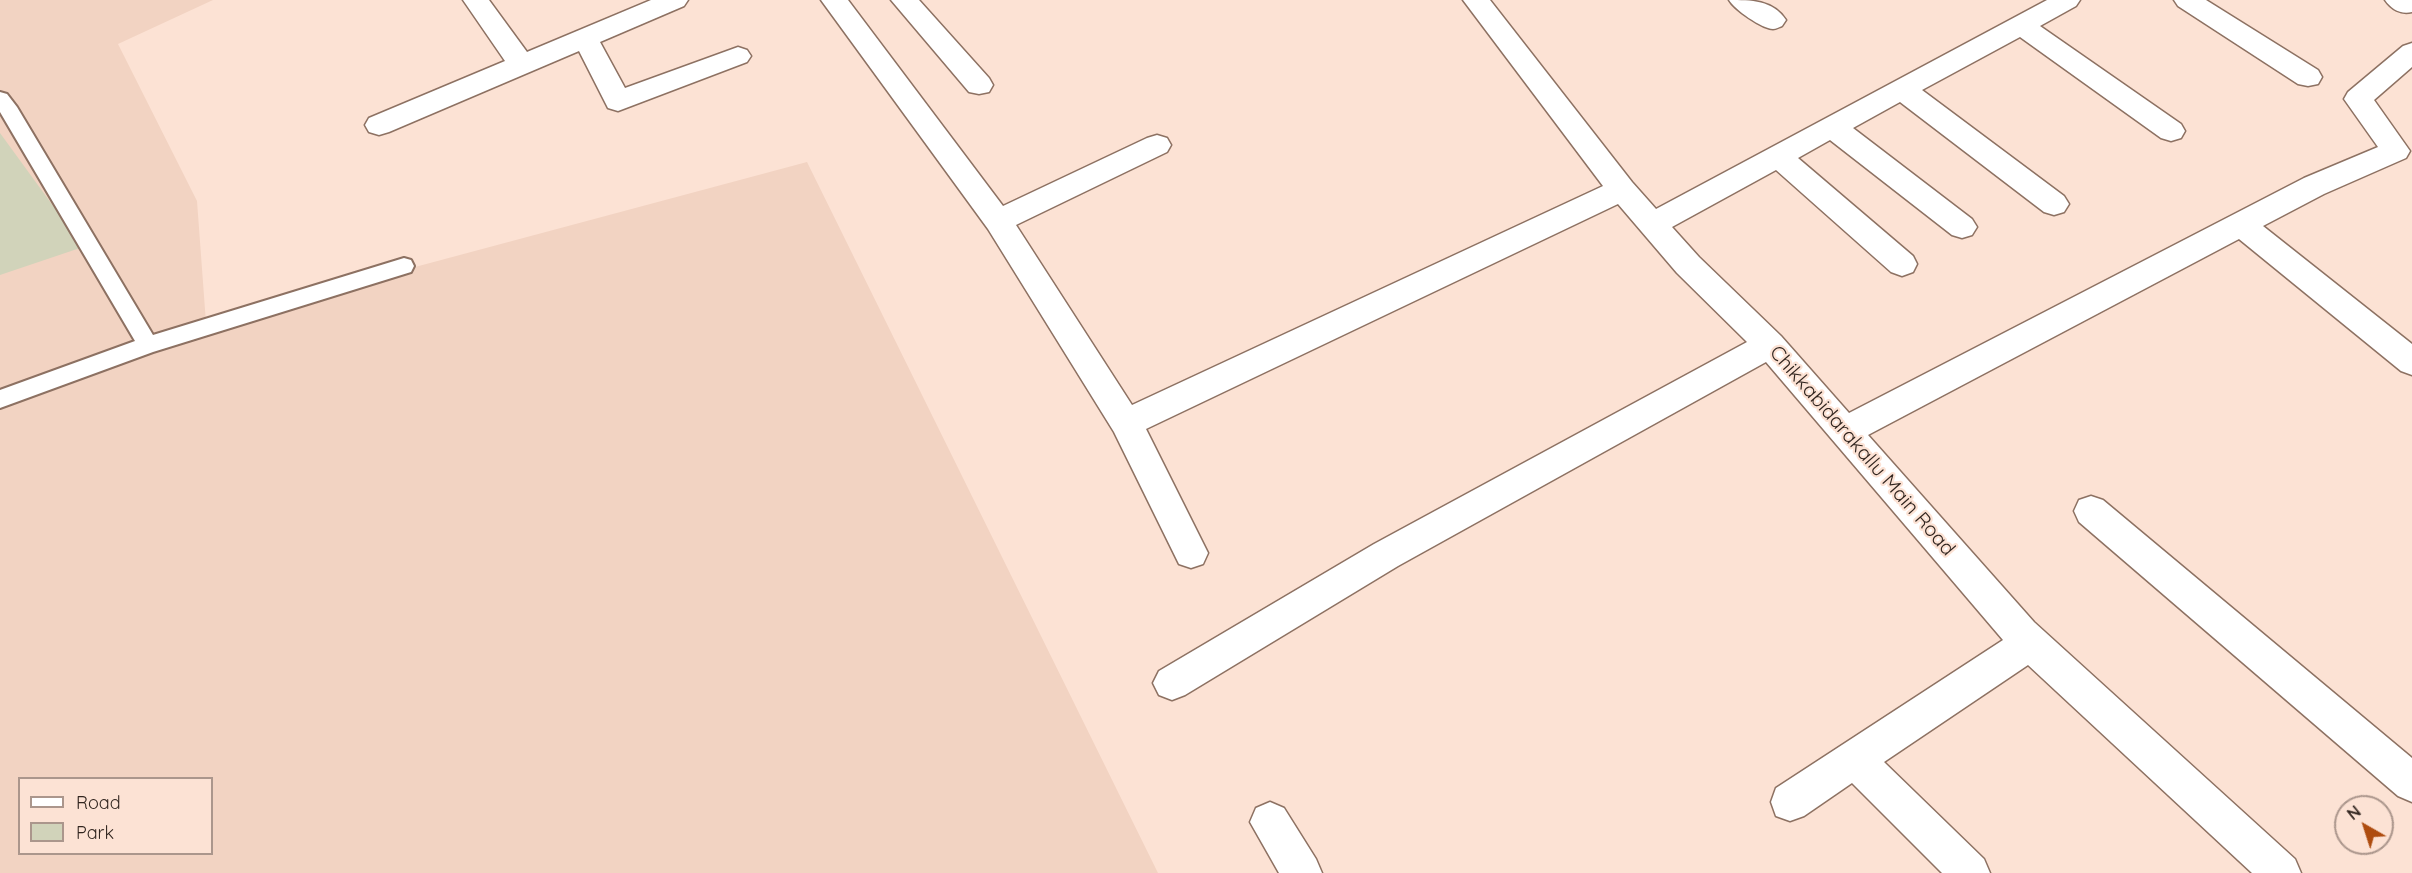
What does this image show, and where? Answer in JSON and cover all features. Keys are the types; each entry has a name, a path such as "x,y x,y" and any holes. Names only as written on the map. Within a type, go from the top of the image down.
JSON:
{"street":[{"path":"476,0 521,64"},
{"path":"379,125 675,0"},
{"path":"835,0 998,221 1126,423 1191,553"},
{"path":"904,0 979,85"},
{"name":"Chikkabidarakallu Main Road","path":"1476,0 1622,190 1688,265 1770,345 2030,643 2281,873"},
{"path":"1742,0 1773,20"},
{"path":"1652,224 2067,0"},
{"path":"2187,0 2308,77"},
{"path":"2021,25 2171,131"},
{"path":"585,38 618,101 738,56"},
{"path":"1845,431 2314,186 2407,153 2358,99 2412,52"},
{"path":"1902,89 2054,204"},
{"path":"1832,127 1962,227"},
{"path":"998,221 1157,145"},
{"path":"1778,156 1902,264"},
{"path":"1126,423 1622,190"},
{"path":"2241,224 2412,362"},
{"path":"1172,683 1386,555 1770,345"},
{"path":"2091,511 2412,783"},
{"path":"1790,802 2030,643"},
{"path":"1854,759 1970,873"},
{"path":"1270,822 1302,873"}],"lane":[{"path":"0,99 10,112 148,345"},
{"path":"0,399 148,345 404,266"}],"shaded area":[{"path":"0,0 213,0 118,44 197,201 206,323 807,162 1158,873 0,873"}],"green space":[{"path":"0,133 83,247 0,275"}]}
